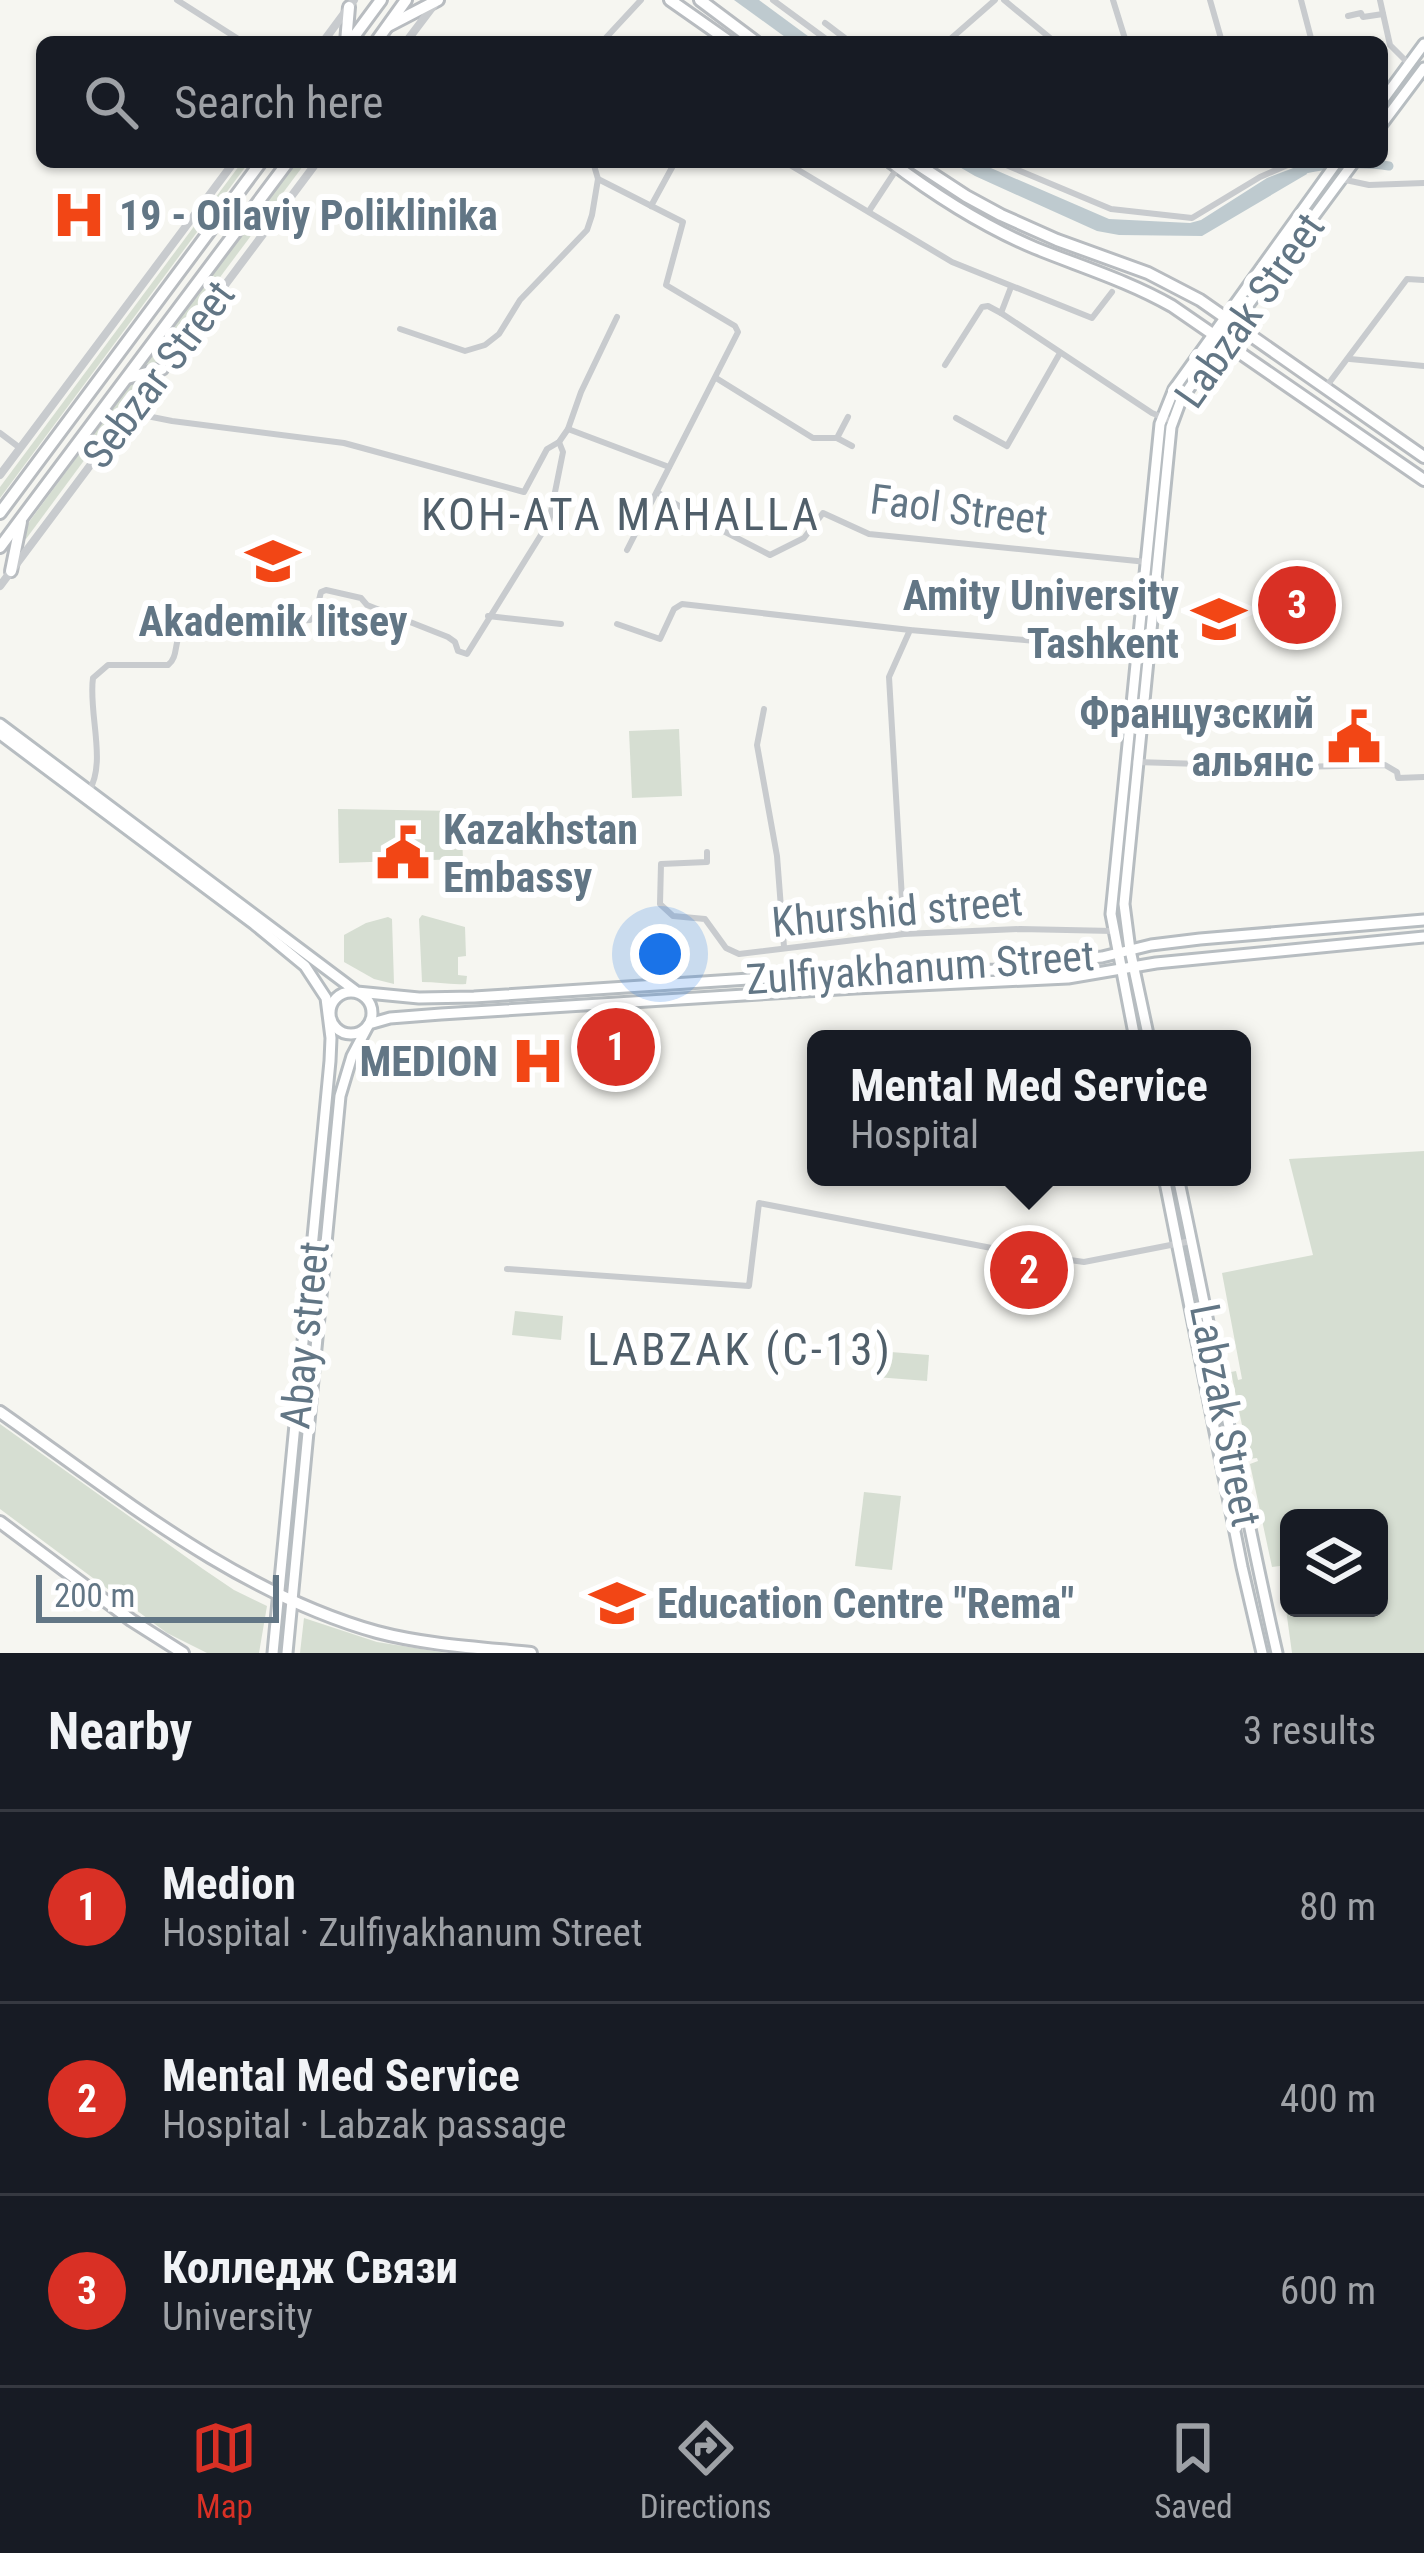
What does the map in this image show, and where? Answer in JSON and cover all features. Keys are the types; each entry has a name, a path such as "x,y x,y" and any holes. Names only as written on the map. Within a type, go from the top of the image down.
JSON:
{"main road":[{"path":"353,36 381,0"},
{"path":"380,36 406,0"},
{"path":"388,26 438,0"},
{"path":"670,0 721,36"},
{"path":"697,0 748,36"},
{"path":"349,36 352,3"},
{"path":"1388,86 1424,44"},
{"path":"1388,116 1424,68"},
{"name":"Sebzar Street","path":"0,513 257,168"},
{"name":"Sebzar Street","path":"0,547 284,168"},
{"path":"900,168 994,229 1155,296 1420,477"},
{"path":"924,168 1001,215 1174,285 1424,458"},
{"name":"Labzak Street","path":"1147,1030 1124,910 1156,440 1174,389 1218,336 1333,168"},
{"name":"Labzak Street","path":"1229,320 1349,168"},
{"path":"1090,268 1097,262 1095,253"},
{"path":"128,378 162,369"},
{"name":"Labzak Street","path":"1133,1030 1111,914 1168,445 1167,419"},
{"path":"49,447 66,459"},
{"path":"1420,477 1415,462 1424,458"},
{"path":"11,571 22,518"},
{"path":"0,724 357,992 371,1005 369,1024 358,1033 337,1029 322,988 305,965 0,734"},
{"path":"1419,921 1420,938"},
{"name":"Zulfiyakhanum Street","path":"357,992 474,997 856,972 999,970 1200,939 1419,921"},
{"name":"Zulfiyakhanum Street","path":"369,1024 441,1014 1082,977 1156,963 1420,938"},
{"path":"1082,977 1106,978 1126,996"},
{"path":"330,1016 337,997 357,992"},
{"name":"Abay street","path":"273,1653 330,1061 330,1016"},
{"name":"Abay street","path":"287,1653 340,1096 352,1056 369,1024"},
{"name":"Labzak Street","path":"1166,1186 1262,1653"},
{"name":"Labzak Street","path":"1180,1186 1277,1653"},
{"path":"313,1235 327,1235"},
{"path":"1208,1392 1223,1389"},
{"path":"0,1412 207,1555 291,1601 397,1636 531,1653"},
{"path":"0,1522 183,1653"},
{"path":"1237,1536 1250,1534"}],"street":[{"path":"177,0 234,36"},
{"path":"411,36 438,0"},
{"path":"608,36 641,0"},
{"path":"773,0 822,36"},
{"path":"954,36 995,0"},
{"path":"1004,0 1048,36"},
{"path":"1113,0 1124,36"},
{"path":"1210,0 1220,36"},
{"path":"1301,0 1310,36"},
{"path":"1380,0 1388,36"},
{"path":"327,36 352,3"},
{"path":"1348,16 1383,14"},
{"path":"825,23 842,36"},
{"path":"1388,36 1390,45 1409,64"},
{"path":"1388,89 1401,99"},
{"name":"Sebzar Street","path":"0,475 230,168"},
{"name":"Sebzar Street","path":"0,586 313,168"},
{"path":"400,329 465,351 500,334 520,300 586,230 598,179 595,168"},
{"path":"651,206 672,168"},
{"path":"795,168 952,262 1011,287 1092,318 1112,292"},
{"path":"869,211 892,168"},
{"path":"1013,168 1111,209 1192,218 1280,168"},
{"path":"1343,176 1370,185 1424,183"},
{"path":"598,179 683,222 667,287 737,330 627,550"},
{"path":"1326,388 1407,279 1424,280"},
{"path":"1000,313 1011,287"},
{"path":"945,364 982,307 988,306 1167,419"},
{"path":"134,406 160,419 344,443 524,492 548,449 568,429 616,317"},
{"path":"956,418 1006,446 1060,352"},
{"path":"1348,359 1424,366"},
{"name":"Faol Street","path":"716,378 813,438 837,438 852,446"},
{"path":"837,438 848,417"},
{"path":"568,429 669,467"},
{"path":"0,433 20,448"},
{"path":"89,791 97,776 93,678 108,665 171,663 178,636 185,630 310,620 326,590 361,598 367,605 448,637 464,655 469,652 548,522 563,452 559,442"},
{"name":"Faol Street","path":"657,492 770,555 804,538 823,513 869,534 1147,562"},
{"path":"617,624 660,639 674,609 682,604 1142,650"},
{"path":"488,616 561,624"},
{"path":"904,934 889,677 910,630"},
{"path":"764,709 757,745 777,856 784,947"},
{"path":"1136,762 1385,765 1398,778 1424,777"},
{"name":"Khurshid street","path":"707,852 707,862 661,864 660,904 673,916 706,919 733,952 747,955 904,934 1020,929 1113,932"},
{"path":"507,1269 749,1286 759,1203 1084,1262 1191,1240"}],"shaded area":[{"path":"734,0 759,0 808,36 784,36"},
{"path":"238,168 245,168 0,498 0,487"},
{"path":"291,168 302,168 153,367 141,370"},
{"path":"961,168 991,168 1109,219 1190,223 1267,178 1293,168 1305,168 1307,174 1202,236 1097,231"},
{"path":"145,378 26,539 22,537 133,381"},
{"path":"679,729 682,796 632,798 629,731"},
{"path":"338,809 457,811 463,859 339,863"},
{"path":"422,915 465,927 466,956 458,957 458,975 467,976 466,984 422,982"},
{"path":"392,919 394,984 344,962 344,935"},
{"path":"1424,1151 1424,1653 1292,1653 1287,1617 1388,1617 1388,1509 1280,1509 1280,1566 1272,1567 1250,1464 1258,1461 1249,1459 1231,1372 1242,1379 1222,1273 1313,1255 1289,1159"},
{"path":"515,1311 563,1316 561,1340 512,1335"},
{"path":"878,1351 929,1355 927,1381 876,1377"},
{"path":"0,1424 203,1569 267,1606 259,1653 207,1653 167,1633 0,1509"},
{"path":"864,1492 901,1496 892,1570 855,1566"},
{"path":"304,1618 377,1642 447,1653 300,1653"}],"waterway":[{"path":"1294,173 1312,168"}],"place":[{"name":"19 - Oilaviy Poliklinika","path":"79,215"},
{"name":"Akademik litsey","path":"273,561"},
{"name":"Колледж Связи","path":"1297,605"},
{"name":"Amity University Tashkent","path":"1219,619"},
{"name":"Французский альянс","path":"1354,737"},
{"name":"Kazakhstan Embassy","path":"403,853"},
{"name":"Medion","path":"616,1047"},
{"name":"MEDION","path":"538,1061"},
{"name":"Mental Med Service","path":"1029,1270"},
{"name":"Education Centre \"Rema\"","path":"617,1603"}],"district":[{"name":"KOH-ATA MAHALLA","path":"621,514"},
{"name":"LABZAK (C-13)","path":"740,1349"}]}
